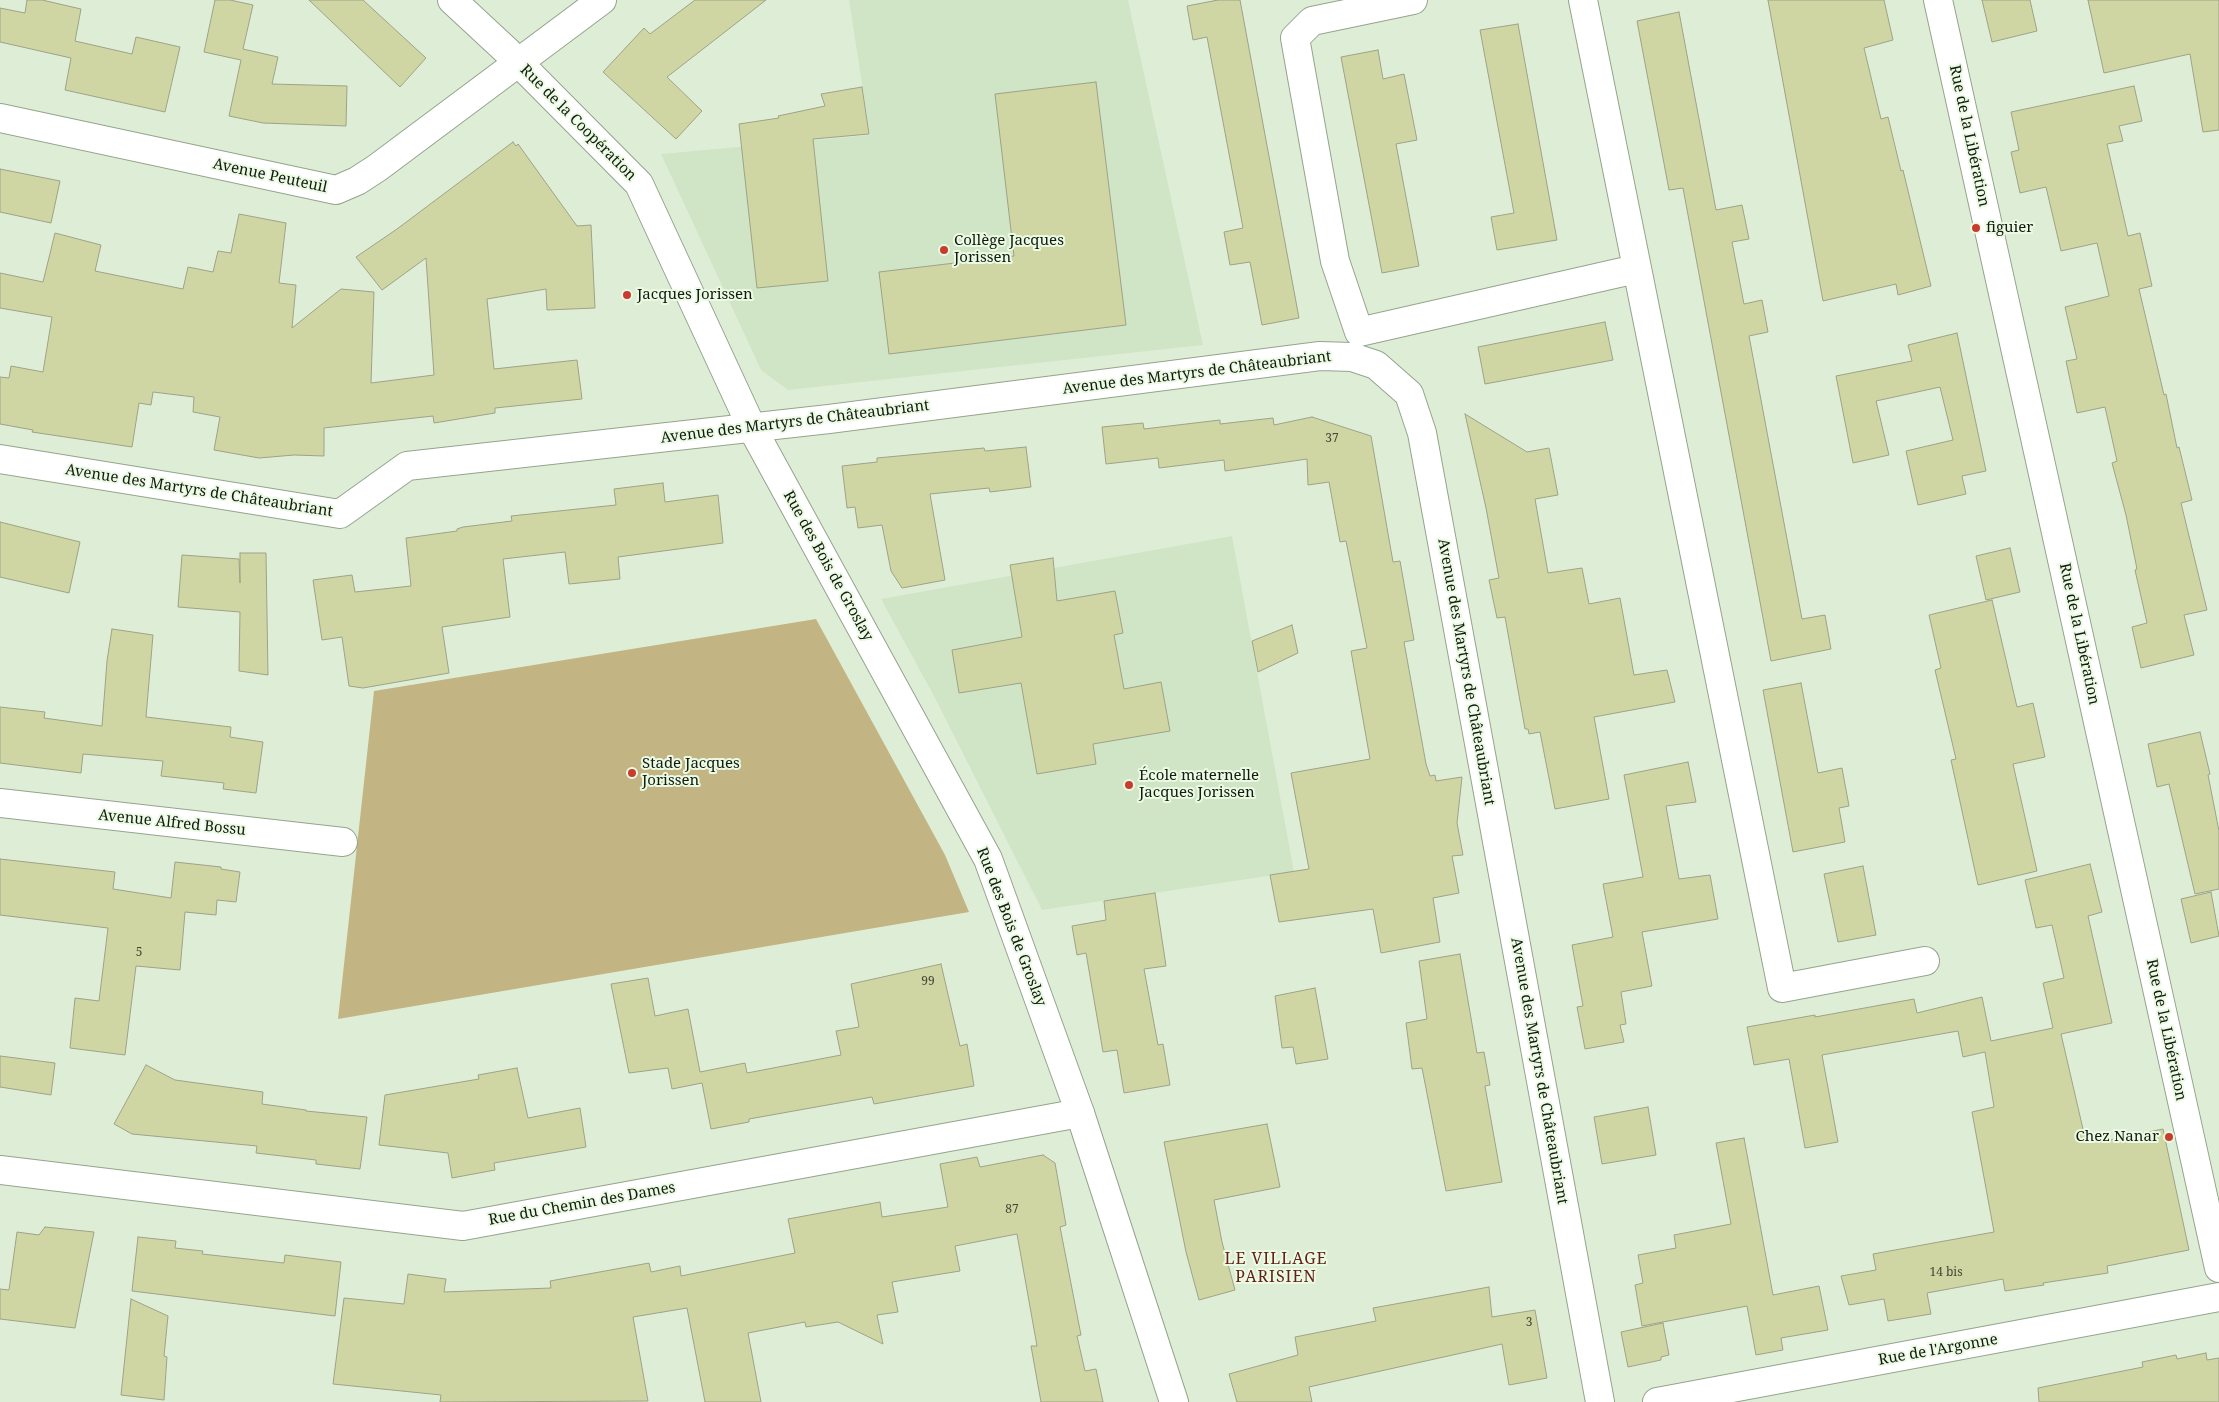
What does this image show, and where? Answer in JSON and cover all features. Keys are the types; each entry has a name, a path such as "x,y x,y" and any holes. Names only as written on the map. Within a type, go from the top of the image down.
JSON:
{"street":[{"name":"Rue de la Coopération","path":"452,0 520,64 639,184 752,428"},
{"name":"Avenue Peuteuil","path":"0,118 336,190 356,181 377,168 473,95 520,64 602,0"},
{"path":"1413,0 1309,10 1295,38 1335,261 1363,352 1399,325 1636,269"},
{"path":"1583,0 1782,988 1925,961"},
{"name":"Rue de la Libération","path":"1938,0 2219,1268"},
{"name":"Avenue des Martyrs de Châteaubriant","path":"0,459 340,514 407,466 752,428 1363,352 1408,394 1422,433 1600,1402"},
{"name":"Rue des Bois de Groslay","path":"752,428 988,859 1080,1113 1174,1402"},
{"name":"Avenue Alfred Bossu","path":"0,803 343,842"},
{"name":"Rue du Chemin des Dames","path":"0,1170 463,1226 1080,1113"},
{"name":"Rue de l'Argonne","path":"1657,1402 2219,1297"}],"shaded area":[{"name":"Collège Jacques Jorissen","path":"849,0 1128,0 1203,345 788,390 761,370 661,154 870,135"},
{"name":"École maternelle Jacques Jorissen","path":"1232,536 1294,872 1042,910 935,698 881,599"},
{"name":"Stade Jacques Jorissen","path":"816,619 945,855 969,912 338,1019 374,691"}],"building":[{"path":"27,0 42,0 81,9 75,41 132,54 136,37 180,47 165,112 65,90 71,58 0,42 0,8 25,13"},
{"path":"215,0 230,0 253,5 243,49 278,57 272,84 347,86 346,126 263,123 229,116 241,60 204,52"},
{"path":"309,0 363,0 426,58 400,87"},
{"path":"695,0 766,0 667,77 702,111 676,139 603,72 644,28 650,34"},
{"path":"1218,0 1240,0 1299,318 1262,325 1250,262 1230,265 1224,232 1243,228 1207,37 1193,40 1187,6"},
{"path":"1768,0 1884,0 1893,40 1864,48 1881,119 1888,117 1901,171 1903,170 1931,286 1898,295 1896,284 1823,301"},
{"path":"1982,0 2030,0 2037,31 1992,42"},
{"path":"2088,0 2219,0 2219,130 2203,132 2190,54 2104,73"},
{"path":"1679,12 1716,210 1742,205 1749,239 1732,242 1744,304 1762,300 1768,332 1749,336 1802,619 1825,615 1831,649 1771,661 1683,188 1669,190 1637,21"},
{"path":"1518,24 1557,240 1497,250 1491,217 1514,213 1480,30"},
{"path":"1378,50 1383,79 1404,74 1417,140 1396,144 1419,266 1382,273 1341,57"},
{"path":"1096,82 1126,325 889,354 879,272 1014,256 995,94"},
{"path":"2134,86 2142,121 2119,126 2123,141 2107,144 2128,236 2140,233 2152,286 2139,289 2164,395 2166,394 2177,448 2179,447 2192,500 2181,503 2207,610 2184,615 2194,655 2141,668 2132,627 2147,623 2135,570 2137,569 2126,515 2112,463 2117,461 2105,407 2077,413 2066,361 2077,359 2065,307 2109,296 2097,243 2061,251 2046,187 2020,193 2011,152 2019,150 2011,112"},
{"path":"862,87 869,134 813,139 828,281 757,288 739,124 779,118 778,116 825,106 821,94"},
{"path":"513,142 516,146 518,144 577,226 591,225 595,308 547,310 546,289 487,299 494,369 577,360 582,399 495,408 495,413 434,423 433,416 324,428 324,456 294,455 259,458 214,450 220,417 193,412 194,397 153,392 151,405 139,403 132,447 32,432 33,430 0,424 0,377 9,378 11,366 43,372 52,317 0,308 0,273 43,282 55,233 101,245 95,271 183,289 188,267 213,272 218,251 231,253 239,214 286,223 279,283 296,285 292,328 341,289 374,292 371,383 434,375 426,258 382,290 356,257 397,229"},
{"path":"0,169 60,181 51,223 0,212"},
{"path":"1605,322 1613,360 1485,384 1478,347"},
{"path":"1957,333 1986,471 1962,476 1966,494 1918,505 1906,451 1953,440 1940,387 1876,401 1889,455 1853,463 1836,376 1912,361 1908,345"},
{"path":"1465,414 1527,452 1549,448 1558,495 1535,499 1548,573 1582,568 1589,604 1620,598 1634,675 1667,670 1675,702 1594,717 1609,799 1555,809 1540,732 1529,734 1528,729 1525,729 1505,617 1497,618 1489,580 1499,578"},
{"path":"1312,417 1371,436 1393,562 1400,561 1414,640 1404,642 1426,764 1430,776 1435,775 1436,781 1462,777 1457,823 1463,855 1452,856 1459,893 1433,898 1440,942 1381,953 1373,909 1279,922 1270,875 1309,869 1291,773 1370,759 1351,651 1367,648 1346,541 1340,542 1329,482 1308,485 1307,459 1225,471 1224,460 1159,468 1158,458 1106,464 1102,427 1143,423 1144,429 1220,420 1220,424 1273,418 1274,425"},
{"path":"1026,447 1031,487 990,492 989,488 930,494 945,580 902,588 891,571 882,525 858,528 855,507 847,508 842,466 877,462 877,458 984,448 985,451"},
{"path":"663,483 665,502 718,495 723,543 618,557 620,579 569,584 565,552 503,559 510,617 442,627 449,673 363,688 349,686 342,637 322,640 313,580 352,575 355,592 411,586 406,538 457,531 457,529 463,527 512,521 511,516 616,505 614,489"},
{"path":"0,522 80,542 69,593 0,577"},
{"path":"2010,548 2020,592 1986,600 1976,556"},
{"path":"240,553 266,553 268,675 239,671 240,612 178,607 182,555 239,559 240,583"},
{"path":"1053,558 1057,601 1115,591 1123,633 1114,635 1124,689 1161,682 1170,731 1093,744 1096,764 1037,774 1021,683 959,693 952,650 1022,637 1010,565"},
{"path":"1992,600 2017,707 2033,703 2045,757 2013,764 2037,871 1978,885 1951,760 1956,759 1935,670 1941,668 1929,615"},
{"path":"1292,625 1298,653 1258,672 1252,641"},
{"path":"112,629 153,635 146,717 231,727 230,737 263,742 256,793 223,789 224,783 161,776 163,761 83,754 81,773 0,763 0,707 45,712 44,718 102,726 107,661"},
{"path":"1801,683 1818,773 1842,768 1849,806 1839,808 1845,842 1793,852 1763,690"},
{"path":"2200,732 2210,774 2208,775 2219,831 2219,889 2195,894 2169,784 2157,787 2148,744"},
{"path":"1688,762 1696,802 1666,806 1679,879 1710,875 1718,919 1642,932 1652,986 1621,992 1626,1024 1620,1025 1624,1042 1585,1049 1577,1007 1583,1006 1572,945 1613,937 1603,884 1643,877 1624,775"},
{"path":"0,859 115,872 113,889 171,898 175,862 221,867 221,869 240,872 236,902 217,900 216,915 185,912 180,970 136,966 125,1055 70,1048 75,998 99,1001 108,928 0,915"},
{"path":"2090,864 2102,912 2088,916 2112,1023 2061,1034 2086,1142 2100,1139 2100,1142 2163,1129 2189,1250 2107,1266 2108,1273 2043,1283 2044,1285 2005,1291 2003,1279 1927,1293 1931,1314 1888,1321 1884,1299 1849,1305 1841,1276 1876,1270 1873,1254 1994,1232 1972,1112 1994,1107 1985,1052 1963,1057 1958,1031 1822,1055 1838,1142 1805,1148 1789,1059 1754,1065 1747,1027 1914,999 1917,1013 1982,997 1991,1041 2053,1028 2043,983 2064,978 2052,925 2036,928 2025,880"},
{"path":"1863,866 1876,935 1838,942 1824,874"},
{"path":"2211,892 2219,936 2191,943 2181,899"},
{"path":"1155,893 1166,966 1144,969 1158,1045 1163,1044 1170,1085 1124,1093 1117,1050 1103,1052 1086,953 1077,955 1072,926 1106,920 1104,901"},
{"path":"1460,954 1477,1053 1484,1052 1490,1085 1485,1086 1502,1182 1446,1191 1422,1068 1412,1069 1406,1023 1427,1019 1419,961"},
{"path":"941,964 960,1046 967,1044 974,1086 874,1104 872,1097 749,1119 749,1122 711,1129 702,1083 672,1089 668,1068 629,1073 611,984 648,978 655,1016 688,1009 700,1072 745,1063 747,1073 841,1055 836,1031 859,1027 851,984"},
{"path":"1315,988 1328,1059 1296,1064 1293,1047 1282,1048 1275,996"},
{"path":"0,1056 55,1063 51,1095 0,1087"},
{"path":"146,1065 175,1080 263,1092 262,1104 306,1111 367,1117 360,1169 316,1164 316,1160 256,1153 257,1146 132,1134 114,1124"},
{"path":"517,1068 528,1118 580,1108 586,1147 494,1163 495,1170 452,1178 448,1153 379,1145 385,1095 479,1079 478,1075"},
{"path":"1648,1107 1656,1155 1602,1164 1594,1117"},
{"path":"1267,1124 1280,1187 1214,1200 1222,1242 1235,1290 1199,1300 1186,1252 1164,1142"},
{"path":"1744,1138 1773,1295 1819,1286 1828,1330 1781,1338 1783,1350 1756,1355 1747,1306 1642,1326 1635,1285 1643,1283 1638,1255 1676,1248 1674,1235 1731,1224 1716,1143"},
{"path":"1043,1155 1055,1163 1066,1225 1060,1227 1081,1335 1077,1336 1085,1371 1096,1369 1103,1402 1041,1402 1031,1346 1037,1346 1017,1234 955,1246 960,1271 892,1282 898,1312 877,1315 883,1344 838,1322 806,1327 805,1322 748,1333 761,1402 705,1402 687,1308 633,1317 648,1401 440,1402 441,1395 333,1384 344,1298 404,1304 408,1274 446,1279 444,1292 551,1288 550,1281 649,1263 651,1272 680,1266 681,1276 795,1253 788,1219 880,1202 882,1217 948,1207 940,1164 977,1157 980,1167"},
{"path":"45,1227 94,1232 75,1328 0,1319 0,1289 9,1290 17,1232 39,1235"},
{"path":"138,1237 176,1241 175,1248 203,1251 202,1254 284,1263 285,1255 341,1262 335,1316 132,1291"},
{"path":"1489,1287 1492,1317 1535,1310 1547,1378 1509,1385 1502,1344 1309,1387 1312,1402 1237,1402 1229,1374 1298,1355 1295,1337 1376,1321 1373,1308"},
{"path":"131,1299 168,1316 164,1356 167,1357 164,1400 121,1395"},
{"path":"1663,1323 1669,1355 1661,1357 1661,1360 1628,1367 1621,1332"},
{"path":"2206,1353 2207,1360 2219,1358 2219,1402 2039,1402 2038,1388 2143,1367 2142,1362 2176,1355 2177,1359"}],"place":[{"name":"figuier","path":"1976,228"},
{"name":"Collège Jacques Jorissen","path":"944,250"},
{"name":"Jacques Jorissen","path":"627,295"},
{"name":"Stade Jacques Jorissen","path":"632,773"},
{"name":"École maternelle Jacques Jorissen","path":"1129,785"},
{"name":"Chez Nanar","path":"2169,1137"}],"district":[{"name":"LE VILLAGE PARISIEN","path":"1276,1268"}]}
